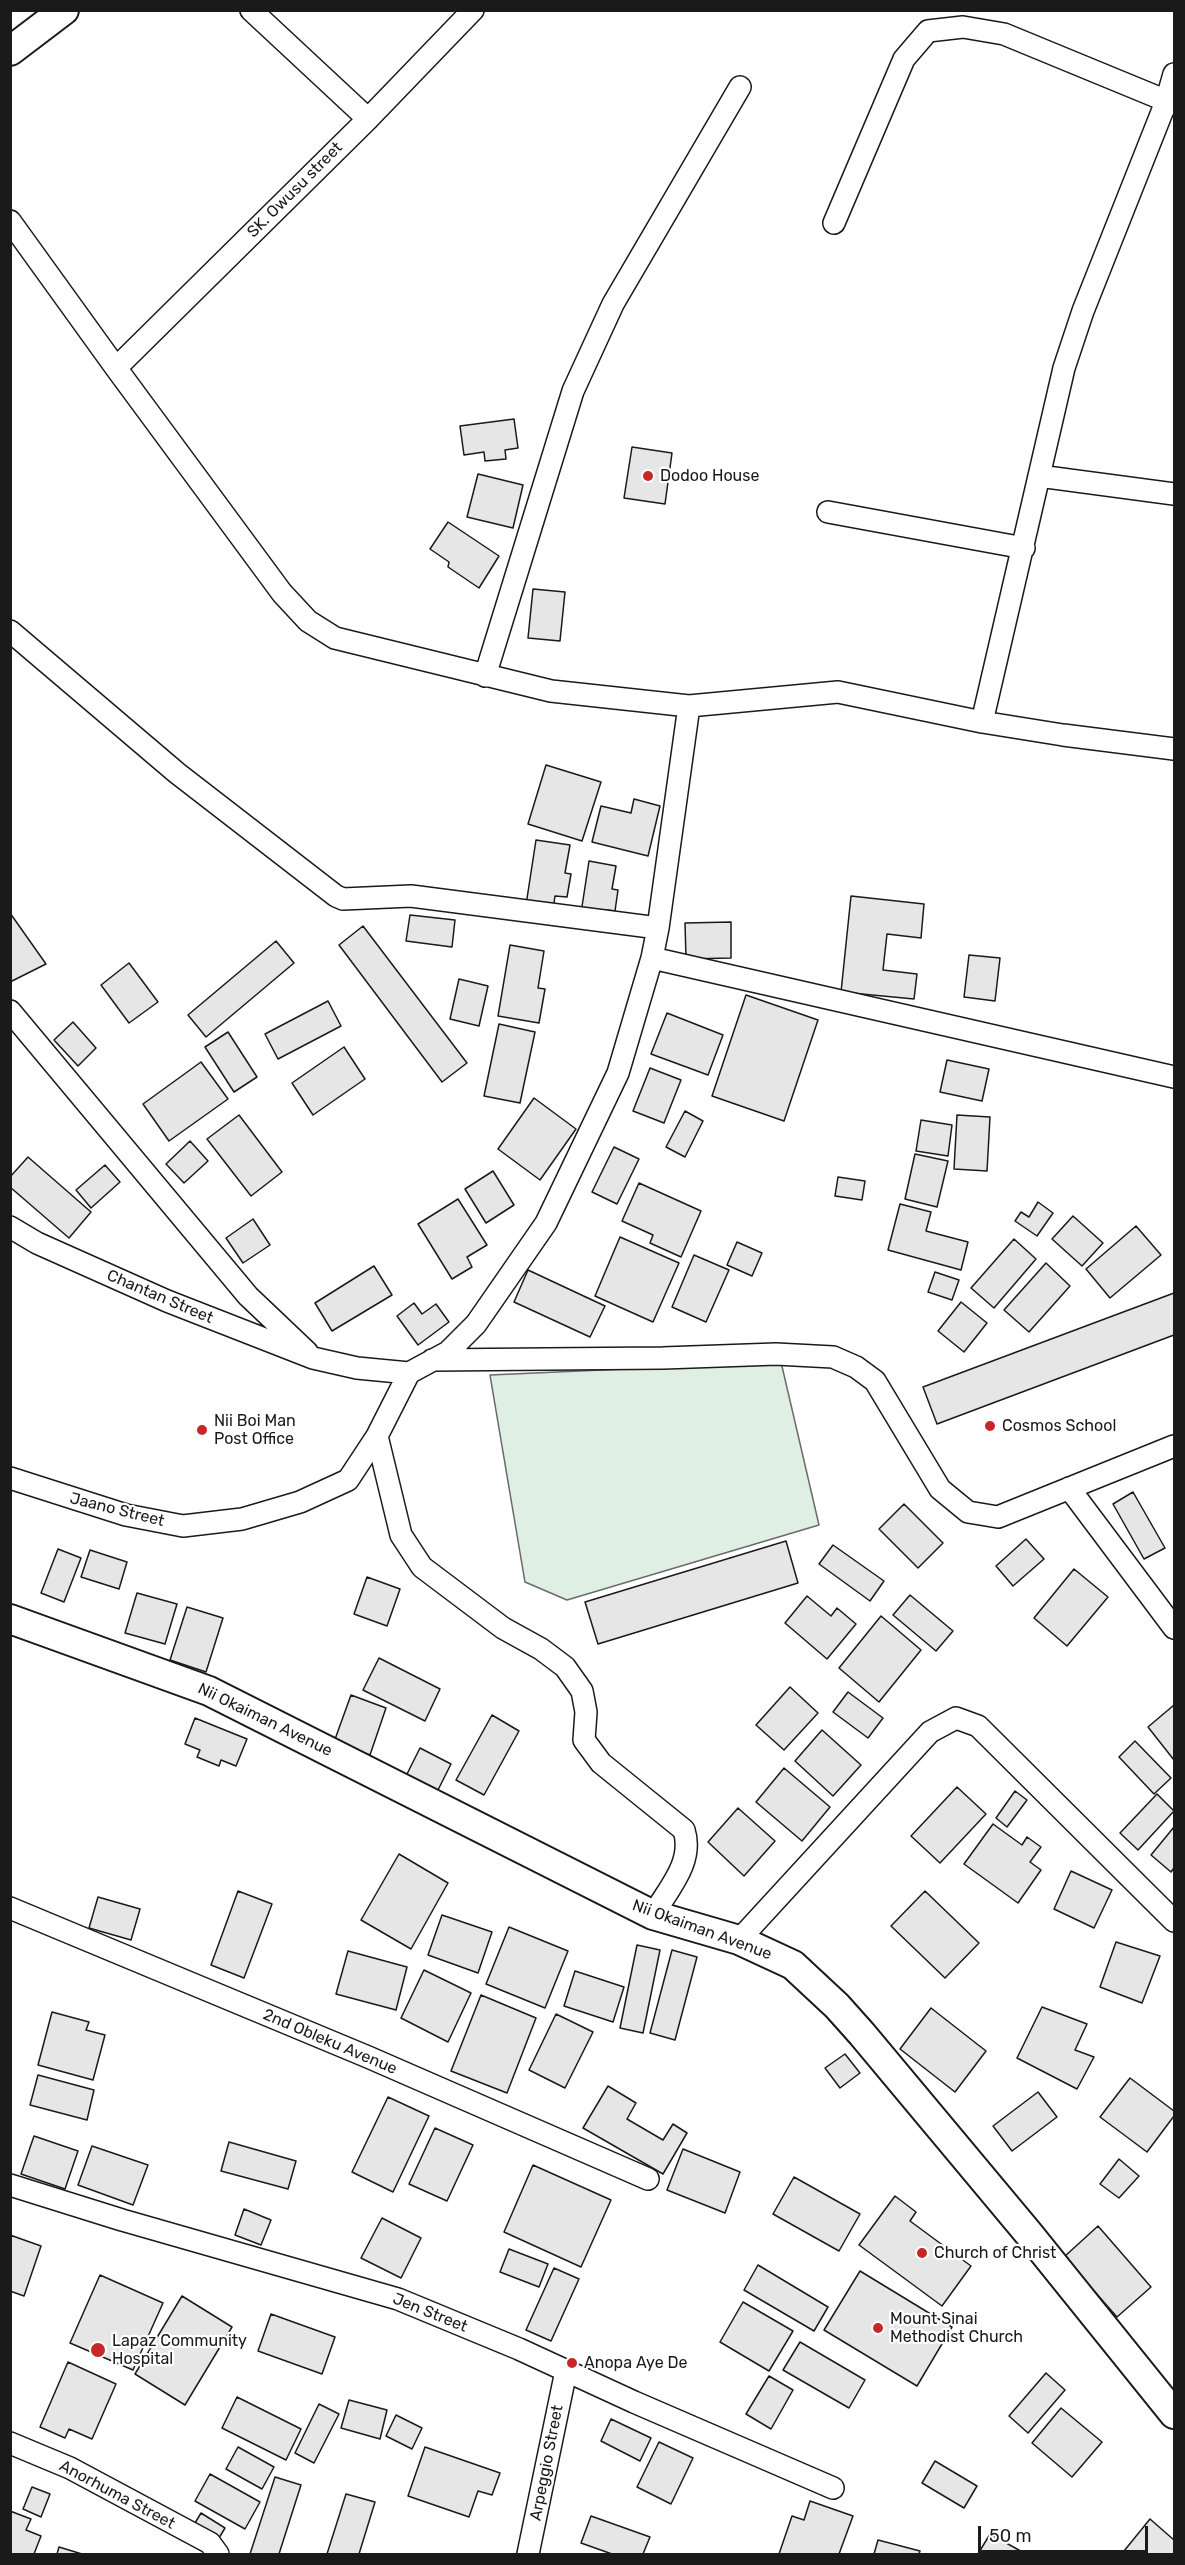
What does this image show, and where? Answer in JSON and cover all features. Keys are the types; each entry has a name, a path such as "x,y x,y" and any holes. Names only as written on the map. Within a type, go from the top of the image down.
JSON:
{"street":[{"path":"10,51 64,10"},
{"path":"250,10 368,118"},
{"name":"SK. Owusu street","path":"116,368 368,118 473,10"},
{"path":"834,223 904,59 928,31 963,27 1004,34 1170,103"},
{"path":"982,722 1064,368 1083,311 1170,103 1174,75"},
{"path":"485,676 573,391 613,304 740,87"},
{"path":"13,231 282,593 308,621 335,638 551,691 689,706 838,692 982,722 1174,749"},
{"path":"1039,476 1174,494"},
{"path":"828,512 1024,548"},
{"path":"10,631 177,773 336,896 343,899 411,896 658,928"},
{"path":"409,1373 448,1352 476,1324 546,1223 618,1073 652,958 658,928 689,706"},
{"path":"652,958 1174,1077"},
{"path":"10,1011 157,1184 248,1296 313,1359"},
{"name":"Chantan Street","path":"10,1227 36,1243 167,1301 313,1359 357,1368 409,1373"},
{"path":"432,1360 663,1358 776,1354 833,1357 856,1366 875,1381 940,1489 968,1512 998,1517 1174,1446"},
{"name":"Jaano Street","path":"10,1478 126,1515 183,1526 242,1519 300,1502 348,1480 377,1436 409,1373"},
{"path":"377,1436 401,1535 422,1567 503,1628 541,1649 565,1667 582,1691 586,1712 584,1740 601,1763 684,1830 688,1843 686,1861 653,1915"},
{"path":"1069,1488 1174,1628"},
{"name":"Nii Okaiman Avenue","path":"10,1619 209,1691 653,1915 739,1940 793,1965 837,2006 1029,2234 1174,2414"},
{"path":"739,1940 930,1732 956,1718 978,1726 1174,1921"},
{"name":"2nd Obleku Avenue","path":"10,1908 368,2057 648,2179"},
{"name":"Jen Street","path":"10,2185 122,2220 398,2299 833,2488"},
{"name":"Arpeggio Street","path":"528,2554 566,2371"},
{"name":"Anorhuma Street","path":"10,2443 70,2468 210,2544 218,2554"}],"green space":[{"path":"781,1362 819,1525 567,1600 525,1582 490,1375"}],"building":[{"path":"514,419 518,448 505,450 506,459 485,461 484,452 464,455 460,426"},
{"name":"Dodoo House","path":"632,447 672,453 665,504 624,498"},
{"path":"478,474 523,485 513,528 467,517"},
{"path":"448,522 499,556 479,588 448,567 449,562 430,549"},
{"path":"533,589 565,592 560,641 528,638"},
{"path":"546,765 601,782 582,841 528,824"},
{"path":"634,799 660,806 648,856 592,842 601,806 631,813"},
{"path":"536,840 570,845 565,873 571,874 567,897 555,896 553,910 526,905"},
{"path":"589,861 616,866 612,889 618,890 615,911 607,910 606,917 581,913"},
{"path":"851,896 924,904 921,938 887,934 883,970 917,974 914,999 841,992"},
{"path":"10,913 46,964 12,981 10,979"},
{"path":"410,915 455,920 452,947 406,941"},
{"path":"731,922 731,958 686,959 685,923"},
{"path":"363,926 467,1063 442,1082 339,945"},
{"path":"276,941 294,963 206,1037 188,1015"},
{"path":"510,945 544,951 538,988 545,989 539,1023 498,1016"},
{"path":"969,955 1000,958 995,1001 964,997"},
{"path":"129,963 158,1002 129,1023 101,985"},
{"path":"459,979 488,986 479,1026 450,1019"},
{"path":"746,995 818,1020 784,1121 712,1096"},
{"path":"328,1001 341,1026 278,1059 265,1034"},
{"path":"667,1013 723,1035 708,1075 651,1054"},
{"path":"73,1022 96,1048 78,1066 54,1040"},
{"path":"499,1024 535,1032 520,1103 484,1096"},
{"path":"228,1032 257,1077 234,1092 205,1047"},
{"path":"344,1047 365,1079 313,1115 292,1083"},
{"path":"947,1060 989,1069 982,1101 940,1092"},
{"path":"201,1062 228,1099 169,1141 143,1104"},
{"path":"650,1068 681,1080 664,1123 633,1111"},
{"path":"534,1098 576,1129 540,1180 498,1149"},
{"path":"685,1111 703,1121 685,1157 666,1147"},
{"path":"239,1115 282,1172 251,1196 207,1139"},
{"path":"957,1115 990,1117 987,1171 954,1169"},
{"path":"921,1120 952,1125 948,1156 916,1151"},
{"path":"190,1141 208,1161 184,1183 166,1164"},
{"path":"614,1147 639,1159 617,1204 592,1192"},
{"path":"915,1154 948,1161 937,1207 905,1199"},
{"path":"28,1157 91,1212 69,1238 10,1187 10,1177"},
{"path":"105,1165 120,1182 91,1208 76,1190"},
{"path":"493,1171 514,1205 486,1223 465,1189"},
{"path":"838,1177 865,1181 862,1200 835,1196"},
{"path":"639,1183 701,1211 681,1257 650,1243 653,1235 622,1221"},
{"path":"458,1199 487,1245 467,1257 472,1267 452,1279 418,1224"},
{"path":"1038,1202 1053,1213 1037,1236 1015,1221 1021,1212 1029,1217"},
{"path":"900,1204 931,1212 926,1231 968,1242 961,1270 888,1250"},
{"path":"1073,1216 1103,1243 1082,1266 1052,1239"},
{"path":"253,1219 270,1245 243,1263 226,1238"},
{"path":"1136,1226 1161,1255 1110,1298 1086,1269"},
{"path":"620,1237 679,1263 653,1322 595,1296"},
{"path":"1014,1239 1036,1259 994,1308 971,1288"},
{"path":"737,1242 762,1253 752,1276 727,1265"},
{"path":"694,1255 729,1270 706,1322 672,1307"},
{"path":"1046,1263 1070,1286 1029,1332 1004,1310"},
{"path":"374,1266 392,1295 332,1331 315,1303"},
{"path":"528,1270 605,1306 590,1337 514,1302"},
{"path":"935,1272 959,1280 952,1300 928,1292"},
{"path":"1174,1293 1174,1335 937,1424 923,1387"},
{"path":"961,1302 987,1323 964,1352 938,1331"},
{"path":"414,1303 422,1314 436,1304 449,1322 418,1345 397,1316"},
{"path":"1133,1492 1165,1548 1144,1559 1113,1504"},
{"path":"904,1504 943,1543 918,1568 879,1529"},
{"path":"1026,1539 1044,1559 1013,1586 996,1566"},
{"path":"786,1541 798,1583 598,1644 585,1602"},
{"path":"833,1545 884,1581 870,1601 819,1564"},
{"path":"58,1549 81,1558 64,1602 41,1593"},
{"path":"90,1550 127,1562 119,1589 81,1577"},
{"path":"1074,1569 1108,1597 1067,1646 1034,1618"},
{"path":"367,1577 400,1589 387,1626 354,1614"},
{"path":"137,1593 177,1604 165,1644 125,1633"},
{"path":"910,1595 953,1631 936,1651 893,1615"},
{"path":"807,1596 831,1616 837,1608 856,1624 827,1659 785,1623"},
{"path":"187,1607 223,1618 206,1672 170,1660"},
{"path":"881,1616 921,1650 879,1702 839,1668"},
{"path":"379,1658 440,1689 425,1721 363,1690"},
{"path":"790,1687 818,1713 784,1750 756,1725"},
{"path":"848,1692 883,1718 868,1738 833,1712"},
{"path":"351,1695 386,1708 370,1755 334,1742"},
{"path":"1174,1705 1174,1760 1148,1727"},
{"path":"492,1715 519,1731 484,1795 456,1780"},
{"path":"195,1718 247,1739 236,1766 221,1760 219,1766 197,1757 200,1750 185,1744"},
{"path":"822,1730 861,1765 833,1796 795,1761"},
{"path":"1135,1741 1171,1778 1154,1794 1119,1757"},
{"path":"420,1748 451,1764 436,1794 405,1778"},
{"path":"784,1768 830,1807 802,1841 756,1802"},
{"path":"957,1787 986,1814 940,1863 911,1836"},
{"path":"1015,1791 1027,1800 1007,1827 996,1818"},
{"path":"1157,1794 1174,1811 1138,1850 1120,1833"},
{"path":"738,1808 775,1841 744,1876 708,1842"},
{"path":"993,1824 1022,1845 1027,1837 1041,1847 1030,1862 1041,1870 1018,1903 964,1864"},
{"path":"1174,1827 1174,1868 1171,1872 1151,1855"},
{"path":"399,1854 448,1883 411,1949 361,1920"},
{"path":"1071,1871 1112,1890 1094,1928 1054,1909"},
{"path":"238,1891 272,1904 244,1978 211,1965"},
{"path":"925,1891 979,1943 945,1978 891,1926"},
{"path":"98,1897 140,1909 131,1940 89,1928"},
{"path":"442,1915 492,1932 478,1973 428,1955"},
{"path":"509,1927 568,1951 545,2008 486,1984"},
{"path":"1116,1942 1160,1956 1142,2003 1100,1987"},
{"path":"637,1945 660,1950 643,2033 620,2028"},
{"path":"672,1950 697,1957 675,2040 650,2033"},
{"path":"348,1951 407,1967 396,2010 336,1994"},
{"path":"424,1970 471,1993 448,2042 401,2018"},
{"path":"575,1971 624,1987 613,2022 564,2006"},
{"path":"481,1995 536,2018 507,2093 451,2071"},
{"path":"1042,2007 1087,2024 1075,2050 1094,2057 1077,2089 1017,2058"},
{"path":"931,2008 986,2051 955,2092 900,2049"},
{"path":"52,2012 89,2022 86,2030 105,2035 93,2080 38,2065"},
{"path":"556,2014 593,2032 565,2088 529,2070"},
{"path":"845,2054 860,2073 840,2088 825,2068"},
{"path":"38,2075 94,2090 87,2120 30,2105"},
{"path":"1130,2078 1174,2111 1174,2116 1147,2152 1100,2117"},
{"path":"608,2086 636,2103 627,2119 663,2140 673,2124 687,2133 663,2174 583,2128"},
{"path":"1038,2092 1057,2117 1012,2151 993,2126"},
{"path":"388,2097 429,2116 393,2192 352,2172"},
{"path":"435,2128 473,2145 447,2201 409,2184"},
{"path":"34,2136 78,2151 65,2189 21,2174"},
{"path":"229,2142 296,2161 288,2189 221,2171"},
{"path":"92,2146 148,2165 133,2205 78,2185"},
{"path":"683,2149 740,2172 725,2213 667,2190"},
{"path":"1119,2159 1139,2176 1119,2198 1100,2184"},
{"path":"533,2165 611,2200 581,2267 504,2232"},
{"path":"794,2177 860,2214 839,2251 773,2214"},
{"path":"895,2196 916,2212 910,2221 971,2266 942,2306 859,2245"},
{"path":"244,2209 271,2220 261,2245 235,2235"},
{"path":"382,2218 421,2238 401,2278 361,2258"},
{"path":"1098,2226 1151,2287 1117,2317 1064,2257"},
{"path":"10,2235 41,2246 24,2296 10,2291"},
{"path":"509,2249 548,2264 539,2287 500,2272"},
{"path":"758,2265 828,2307 814,2331 744,2290"},
{"path":"554,2268 579,2279 551,2341 526,2330"},
{"path":"860,2271 952,2327 917,2386 824,2330"},
{"path":"100,2275 163,2303 133,2370 70,2343"},
{"path":"182,2296 232,2327 185,2405 135,2374"},
{"path":"743,2302 793,2331 769,2371 720,2342"},
{"path":"271,2314 335,2337 322,2374 258,2351"},
{"path":"800,2342 865,2380 849,2408 783,2370"},
{"path":"68,2362 116,2384 92,2439 69,2429 65,2438 40,2427"},
{"path":"1046,2373 1065,2390 1028,2433 1009,2416"},
{"path":"769,2376 793,2390 771,2429 746,2414"},
{"path":"237,2397 301,2429 286,2460 222,2428"},
{"path":"349,2400 387,2410 380,2439 341,2428"},
{"path":"319,2404 339,2414 314,2463 295,2453"},
{"path":"1061,2408 1102,2442 1072,2477 1032,2443"},
{"path":"396,2415 422,2428 412,2449 386,2436"},
{"path":"611,2419 651,2438 640,2461 601,2441"},
{"path":"659,2442 693,2458 671,2504 637,2487"},
{"path":"238,2447 274,2467 262,2489 226,2469"},
{"path":"425,2447 500,2473 492,2495 478,2491 469,2517 408,2496"},
{"path":"935,2461 977,2486 964,2508 922,2483"},
{"path":"210,2474 260,2502 245,2529 195,2501"},
{"path":"275,2477 301,2485 279,2554 250,2554"},
{"path":"32,2487 50,2494 41,2517 23,2509"},
{"path":"346,2494 375,2502 359,2554 327,2554"},
{"path":"810,2501 853,2516 839,2554 779,2554 792,2516 804,2520"},
{"path":"10,2511 31,2519 26,2530 41,2536 34,2554 10,2554"},
{"path":"201,2513 225,2528 216,2543 192,2528"},
{"path":"591,2516 650,2537 643,2554 612,2554 581,2543"},
{"path":"1150,2519 1174,2540 1174,2554 1128,2554 1124,2551"},
{"path":"990,2534 1026,2554 978,2554"},
{"path":"878,2540 920,2551 919,2554 874,2554"},
{"path":"59,2547 82,2554 57,2554"}],"place":[{"name":"Dodoo House","path":"648,476"},
{"name":"Cosmos School","path":"990,1426"},
{"name":"Nii Boi Man Post Office","path":"202,1430"},
{"name":"Church of Christ","path":"922,2253"},
{"name":"Mount Sinai Methodist Church","path":"878,2328"},
{"name":"Lapaz Community Hospital","path":"98,2350"},
{"name":"Anopa Aye De","path":"572,2363"}]}
